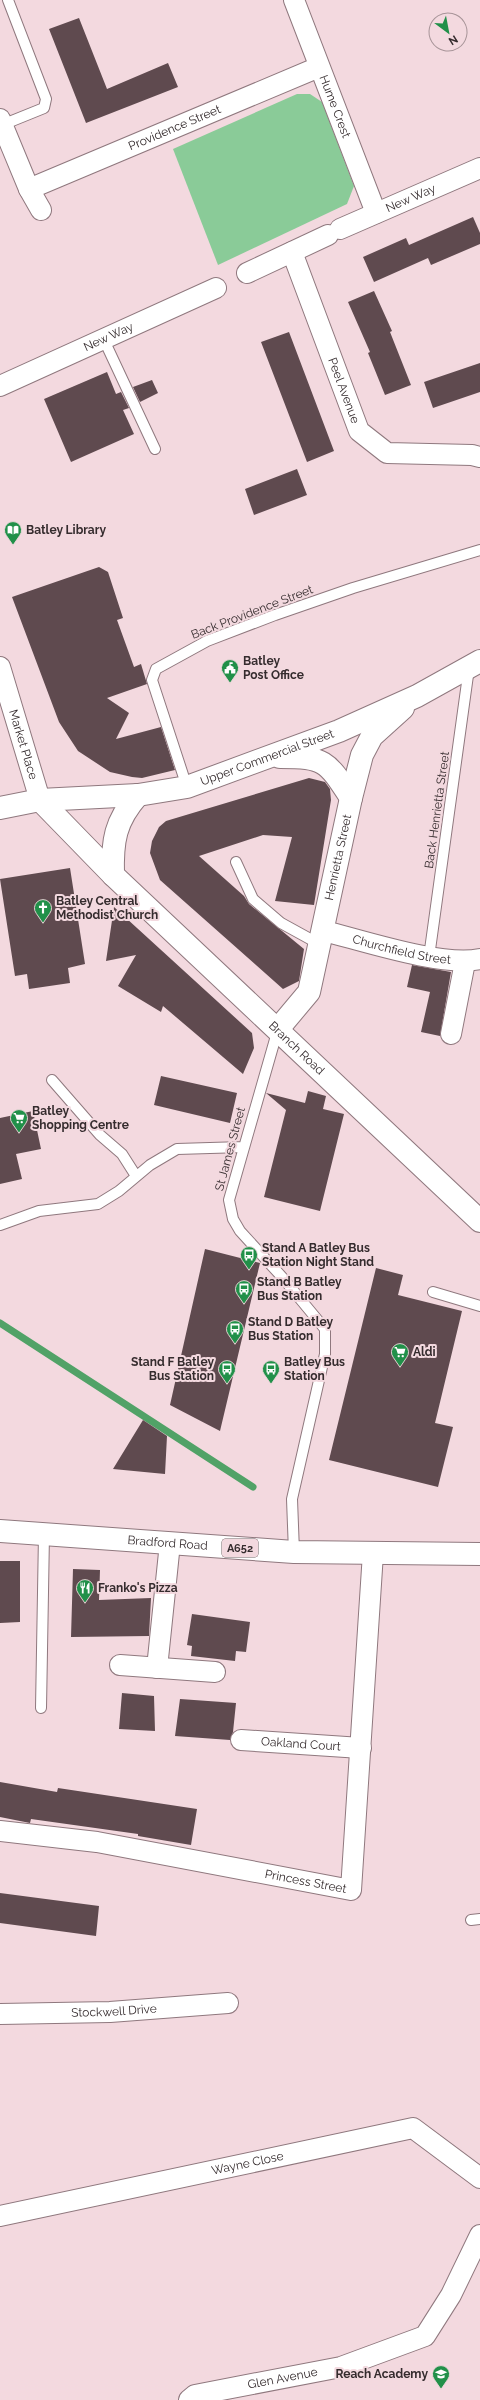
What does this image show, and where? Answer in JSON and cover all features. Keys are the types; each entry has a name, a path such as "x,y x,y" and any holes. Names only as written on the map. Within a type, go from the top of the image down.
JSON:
{"street":[{"name":"Hume Crest","path":"294,0 376,213"},
{"name":"Providence Street","path":"29,189 320,67"},
{"path":"1,122 29,189 41,210"},
{"name":"New Way","path":"247,273 376,213 480,168"},
{"name":"Peel Avenue","path":"292,252 359,431 387,453 477,452"},
{"name":"New Way","path":"0,386 216,288"},
{"name":"Upper Commercial Street","path":"0,808 40,800 138,795 187,787 272,758 340,731 417,696 475,664"},
{"name":"Market Place","path":"0,667 40,800"},
{"name":"Henrietta Street","path":"278,1030 309,992 322,938 351,798 362,755 372,736 417,696"},
{"path":"272,758 308,758 331,767 351,798"},
{"path":"113,875 113,852 118,824 125,809 138,795"},
{"name":"Branch Road","path":"40,800 113,875 443,1188 480,1221"},
{"name":"Churchfield Street","path":"322,938 429,957 473,961"},
{"path":"451,1034 473,961"},
{"name":"Bradford Road","path":"0,1531 294,1552 480,1554"},
{"path":"158,1668 170,1543"},
{"name":"Princess Street","path":"0,1831 97,1842 350,1890 361,1748 372,1554"},
{"path":"120,1665 215,1672"},
{"name":"Oakland Court","path":"241,1740 361,1748"},
{"name":"Stockwell Drive","path":"0,2014 110,2012 228,2004"},
{"name":"Wayne Close","path":"0,2216 413,2128 480,2178"},
{"name":"Glen Avenue","path":"190,2400 195,2395 341,2367 425,2336 451,2295 480,2235"}],"lane":[{"path":"1,122 44,108 46,99 8,0"},
{"path":"104,340 155,449"},
{"name":"Back Providence Street","path":"187,787 152,680 156,669 207,641 275,615 353,588 480,550"},
{"name":"Back Henrietta Street","path":"429,957 475,664"},
{"path":"236,862 253,899 281,923 322,938"},
{"name":"St James Street","path":"278,1030 243,1147 229,1200 233,1219 240,1232 282,1277 325,1329 325,1354 292,1499 294,1552"},
{"path":"52,1080 100,1135 122,1154 136,1176"},
{"path":"0,1225 39,1211 98,1204 119,1191 150,1165 177,1149 243,1147"},
{"path":"433,1292 480,1306"},
{"path":"41,1708 44,1534"}],"green space":[{"path":"297,94 310,94 322,102 354,186 347,204 218,265 173,149"}],"building":[{"path":"79,18 107,89 168,63 178,87 86,123 49,29"},
{"path":"473,217 480,233 480,244 431,265 428,258 374,282 363,257 406,238 409,245"},
{"path":"374,291 392,331 390,332 411,385 385,395 368,353 370,352 348,302"},
{"path":"289,332 334,451 307,462 261,342"},
{"path":"480,363 480,392 433,408 424,382"},
{"path":"107,372 116,394 121,392 129,408 123,410 134,434 71,462 44,399"},
{"path":"152,380 158,393 140,402 133,387"},
{"path":"297,469 307,495 254,515 245,489"},
{"path":"99,567 108,572 123,618 117,620 134,667 141,664 147,684 107,698 129,713 116,739 161,727 175,770 142,778 132,777 110,772 78,751 59,722 12,597"},
{"path":"309,778 325,782 330,789 331,800 314,905 275,901 292,837 263,835 199,856 244,896 249,904 304,949 299,981 283,989 160,880 150,853 152,841 159,827 166,821"},
{"name":"Batley Central Methodist Church","path":"70,868 85,964 68,968 70,983 29,989 27,974 15,976 0,879"},
{"path":"114,907 252,1033 254,1048 243,1074 163,1006 161,1012 118,986 136,955 106,961"},
{"path":"412,965 451,972 440,1036 421,1032 430,992 407,987"},
{"path":"161,1076 237,1093 230,1123 154,1105"},
{"path":"308,1091 326,1096 323,1109 344,1114 320,1211 264,1197 286,1110 266,1093 305,1103"},
{"name":"Batley Shopping Centre","path":"33,1111 41,1149 16,1154 22,1179 0,1184 0,1118"},
{"path":"205,1249 260,1263 220,1431 170,1405"},
{"name":"Aldi","path":"376,1268 403,1275 398,1295 462,1311 435,1423 453,1427 438,1487 329,1460"},
{"path":"143,1420 167,1436 165,1474 113,1469"},
{"path":"0,1561 20,1561 20,1622 0,1623"},
{"path":"73,1569 100,1570 99,1600 151,1598 149,1636 71,1637"},
{"path":"192,1614 250,1622 246,1652 236,1651 235,1661 191,1656 192,1646 187,1645"},
{"path":"122,1693 154,1696 155,1731 119,1729"},
{"path":"180,1699 236,1703 233,1732 230,1740 175,1736"},
{"path":"0,1782 57,1792 58,1788 197,1809 191,1845 138,1836 138,1834 31,1819 30,1823 0,1817"},
{"path":"0,1893 99,1906 96,1936 0,1923"}],"waterway":[{"path":"0,1323 253,1487"}],"place":[{"name":"Batley Library","path":"13,545"},
{"name":"Batley Post Office","path":"230,683"},
{"name":"Batley Central Methodist Church","path":"43,923"},
{"name":"Batley Shopping Centre","path":"19,1133"},
{"name":"Stand A Batley Bus Station Night Stand","path":"249,1270"},
{"name":"Stand B Batley Bus Station","path":"244,1304"},
{"name":"Stand D Batley Bus Station","path":"235,1344"},
{"name":"Aldi","path":"400,1367"},
{"name":"Stand F Batley Bus Station","path":"227,1384"},
{"name":"Batley Bus Station","path":"271,1384"},
{"name":"Franko's Pizza","path":"85,1603"},
{"name":"Reach Academy","path":"441,2389"}]}
